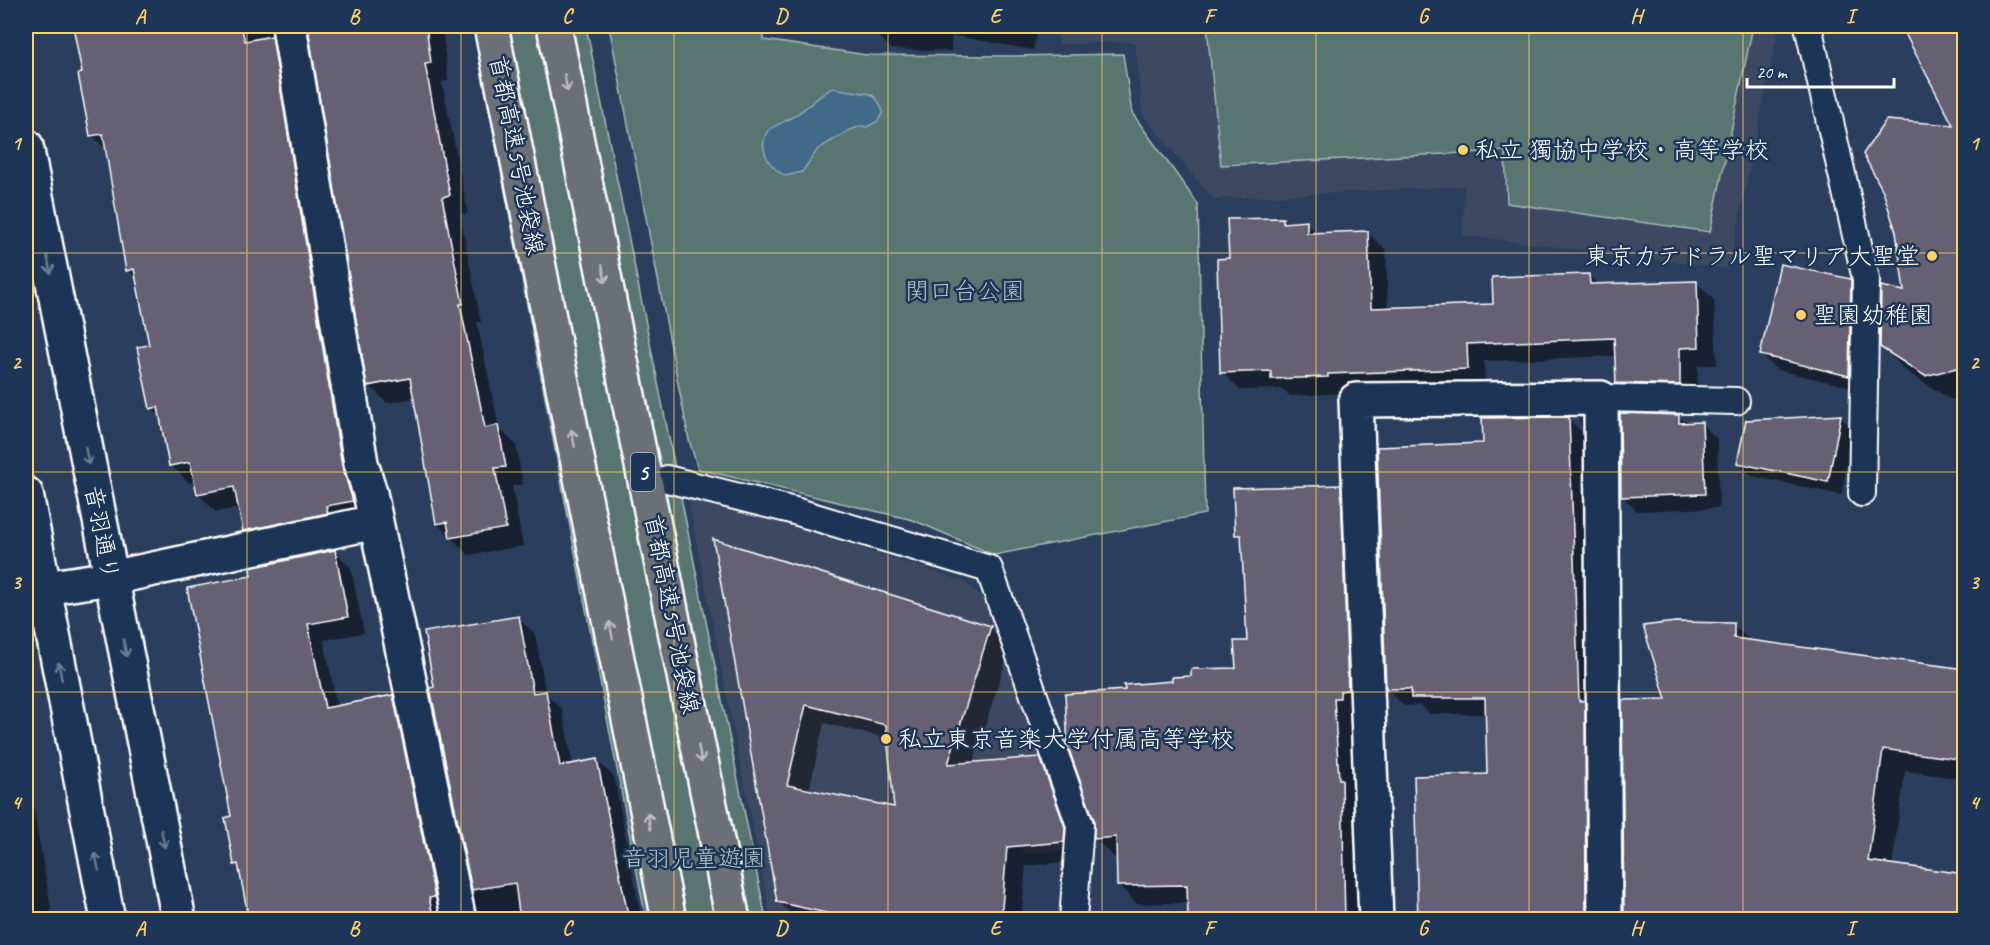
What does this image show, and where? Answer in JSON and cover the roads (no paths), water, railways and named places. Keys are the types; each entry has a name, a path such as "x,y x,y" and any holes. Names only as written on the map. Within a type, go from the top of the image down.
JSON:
{"highway":[{"name":"首都高速5号池袋線","path":"491,26 669,920"},
{"name":"首都高速5号池袋線","path":"554,26 733,920"}],"street":[{"path":"289,26 361,463 459,920"},
{"name":"音羽通り","path":"26,146 179,920"},
{"path":"1376,920 1356,400 1601,398 1605,920"},
{"path":"26,494 35,587 108,920"},
{"path":"35,587 111,578 375,522"}],"lane":[{"path":"1808,26 1866,279 1862,493"},
{"path":"1601,398 1736,401"},
{"path":"668,479 791,510 989,570 1080,825 1073,920"}],"place":[{"name":"私立 獨協中学校・高等学校","path":"1463,150"},
{"name":"東京カテドラル聖マリア大聖堂","path":"1932,256"},
{"name":"聖園幼稚園","path":"1801,315"},
{"name":"私立東京音楽大学付属高等学校","path":"886,739"}],"park label":[{"name":"関口台公園","path":"965,291"},
{"name":"音羽児童遊園","path":"694,858"}]}
